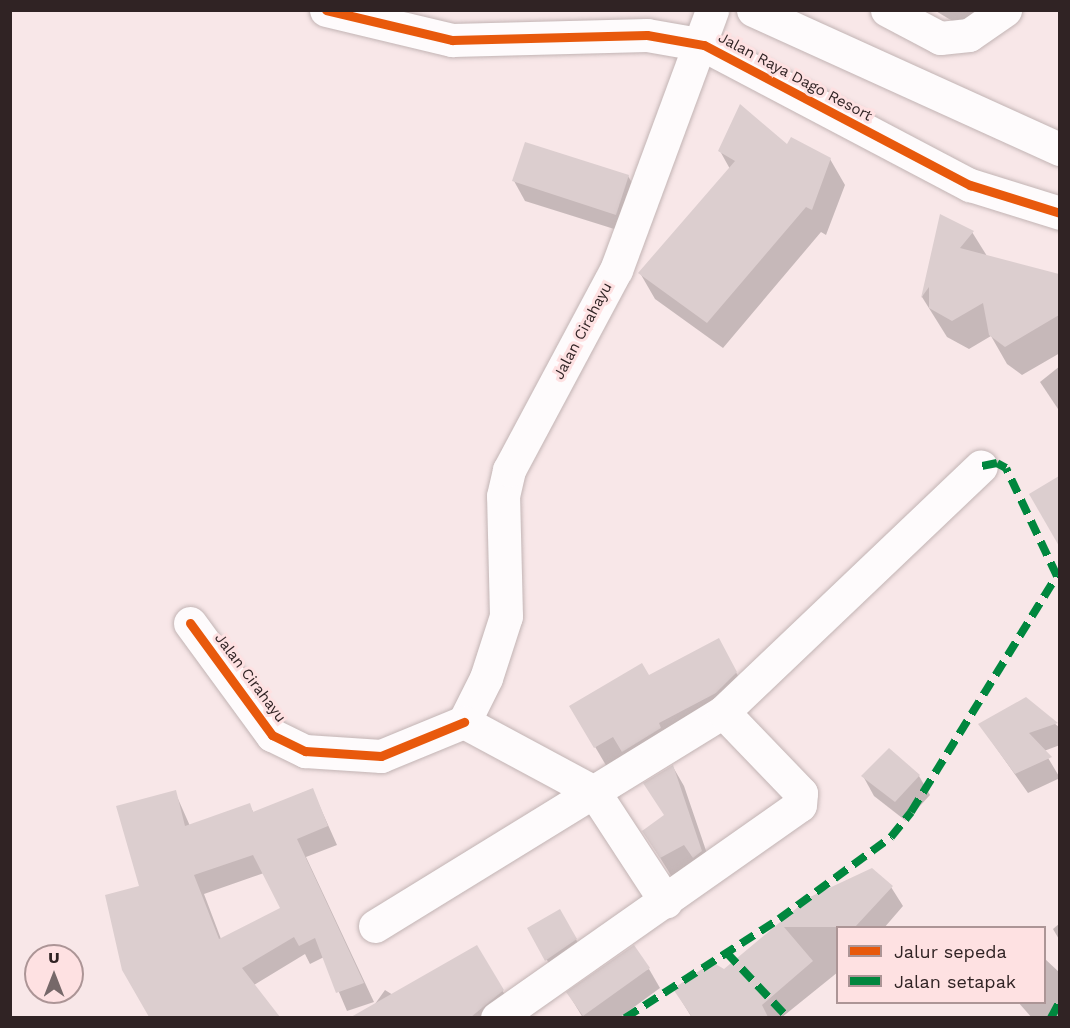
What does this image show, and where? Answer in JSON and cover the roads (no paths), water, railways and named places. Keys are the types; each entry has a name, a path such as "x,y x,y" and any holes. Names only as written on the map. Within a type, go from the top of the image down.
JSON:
{"street":[{"name":"Jalan Raya Dago Resort","path":"326,10 452,40 647,35 704,45 970,185 1059,213"},
{"name":"Jalan Cirahayu","path":"190,622 272,735 305,751 381,756 464,722 486,678 506,616 503,495 509,470 616,270 704,45 712,10"},
{"path":"753,10 1059,150"},
{"path":"887,10 940,38 969,34 1005,10"},
{"path":"375,926 723,712 981,466"},
{"path":"497,1017 666,902 802,800 801,793 723,712"},
{"path":"464,722 594,792 666,902"}]}
